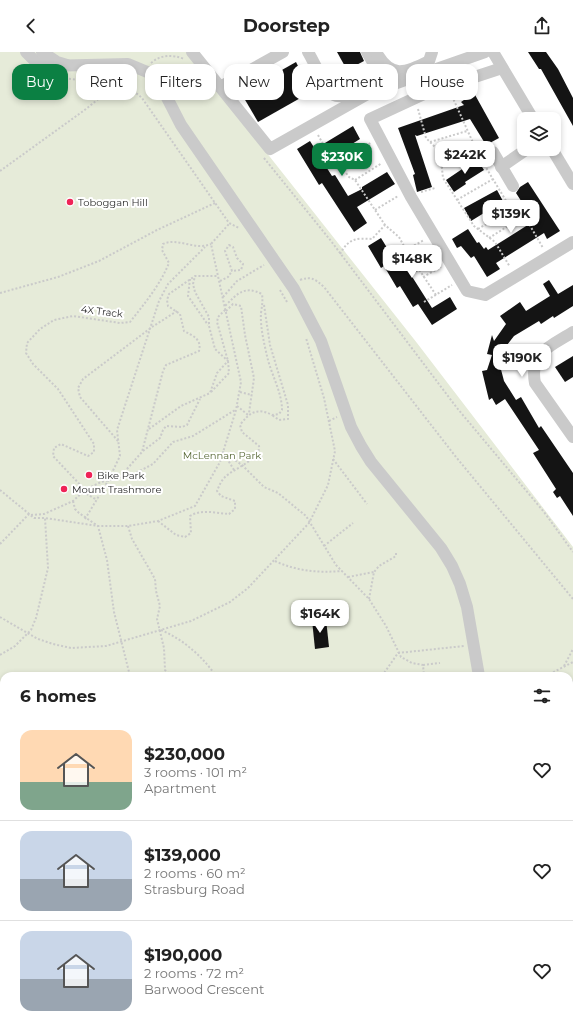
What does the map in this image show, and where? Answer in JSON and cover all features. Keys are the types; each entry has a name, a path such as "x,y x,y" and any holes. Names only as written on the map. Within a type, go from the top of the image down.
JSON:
{"street":[{"path":"26,52 40,65 52,67 121,64 143,69 152,74 159,82 181,125 292,285 321,341 351,427 361,446 371,462 427,530 452,566 460,584 475,645 478,672"},
{"path":"42,52 57,62 72,66"},
{"path":"308,52 331,92 340,97 345,97 372,82 375,78 375,67 367,52"},
{"path":"376,52 382,64"},
{"path":"385,52 389,60 389,64"},
{"path":"398,72 404,72 429,61 432,52"},
{"path":"195,55 270,149 371,92 456,57 485,52"},
{"path":"493,52 529,112"},
{"path":"220,87 276,54"},
{"path":"478,76 502,68"},
{"path":"411,100 370,119 411,196 468,291 485,295 573,242"},
{"path":"493,152 512,186"},
{"path":"503,170 519,156"},
{"path":"556,156 573,184"},
{"path":"573,332 544,350 534,364 533,372 535,383 573,436"}],"path":[{"path":"143,69 158,57 195,55"},
{"path":"137,92 148,104 229,223 239,228"},
{"path":"0,171 97,100"},
{"path":"416,100 426,138 436,148 443,178 474,226 495,242 516,276"},
{"path":"454,100 475,147 493,179 511,209 528,222 548,257"},
{"path":"430,142 467,130"},
{"path":"318,135 331,158 338,163 349,177 355,180 385,225 399,237 423,277 436,295"},
{"path":"338,163 380,138"},
{"path":"441,168 475,147"},
{"path":"261,154 340,254 457,408 544,512 573,552"},
{"path":"355,180 390,158"},
{"path":"457,200 493,179 503,170"},
{"path":"375,210 402,194 411,196 435,188"},
{"path":"0,293 58,277 100,261 157,230 215,203"},
{"path":"478,229 511,209"},
{"path":"489,238 521,218"},
{"path":"85,519 108,481 120,456 117,430 152,327 159,301 168,284 205,247 211,244 229,223"},
{"path":"340,254 345,246 356,238 372,239 385,225"},
{"path":"406,250 433,234"},
{"name":"4X Track","path":"84,491 53,456 54,448 61,444 88,456 94,452 94,444 58,390 33,364 26,353 27,343 40,329 54,320 73,316 120,323 130,322 159,284 169,263 162,250 163,244 169,241 195,247 205,247"},
{"path":"0,491 5,492 34,518 45,518 98,526 128,526 158,521 195,506 220,462 237,408 241,382 211,244"},
{"path":"220,282 228,277 232,271 241,270 244,264 237,258 233,247 229,245 225,251 232,271"},
{"path":"260,259 268,271"},
{"path":"423,277 450,262"},
{"path":"223,297 237,281 264,265"},
{"path":"142,452 166,364 199,351 200,343 196,338 184,331 181,325 181,318 177,311 168,306 166,300 169,294 190,278 195,276 218,276"},
{"path":"195,276 193,284 209,317 209,326 215,348 228,361"},
{"path":"292,285 309,277 315,279 324,287 456,457 573,599"},
{"path":"190,278 188,296 209,326"},
{"path":"424,302 461,280"},
{"path":"279,288 290,306"},
{"path":"148,430 181,406 210,393 224,381 228,373 228,361 217,322 218,317 236,294 247,291 255,291 262,294 270,345 288,405 288,419 279,420 265,411 255,411 248,414"},
{"path":"264,303 261,312 262,329 267,356 282,406 282,410 278,414 272,416"},
{"path":"158,521 176,535 185,537 191,533 190,516 200,512 229,514 236,509 235,501 221,496 217,491 225,477 256,456 260,450 259,446 242,432 240,425 248,414 253,395 254,378 245,335 241,306 233,304 226,308"},
{"path":"118,442 80,397 78,388 83,379 152,327 177,311"},
{"path":"0,617 28,633 52,644 71,648 106,646 191,621 230,602 248,588 309,523 328,485 335,451 324,398 305,336"},
{"path":"210,393 218,373 228,361"},
{"path":"240,392 253,395"},
{"path":"119,478 142,452 160,438 166,426 182,427 187,425 200,398"},
{"path":"237,408 248,414"},
{"path":"0,544 30,515 44,514 73,501 84,491 108,481 132,476 153,464 173,442 193,436 237,408"},
{"path":"223,452 242,465 264,486 290,501 306,516 324,546 342,571 369,599 386,626 398,653 405,660 423,665 440,663"},
{"path":"223,452 234,470"},
{"path":"333,459 367,504"},
{"path":"84,491 97,500"},
{"path":"73,501 75,509 85,519 98,526 107,560 121,642 129,672"},
{"path":"0,655 15,646 28,633 36,618 46,580 48,556 45,518"},
{"path":"324,546 353,523"},
{"path":"128,526 132,539 155,579 156,591 160,606 157,619 164,648 165,670 167,672"},
{"path":"369,599 374,572 378,566 396,556 396,552"},
{"path":"274,560 291,568 310,572 342,571"},
{"path":"348,577 374,572"},
{"path":"160,630 177,638 206,662 213,672"},
{"path":"385,672 398,653 475,645"},
{"path":"564,666 573,650"},
{"path":"553,672 573,662"},
{"path":"423,665 424,672"}],"green space":[{"name":"McLennan Park","path":"0,52 187,52 196,64 145,64 145,100 216,100 216,89 417,343 573,547 573,672 0,672"}],"building":[{"path":"337,52 360,52 364,61 358,64 344,64"},
{"path":"528,52 546,52 558,69 573,98 573,126 541,69 539,69"},
{"path":"292,64 292,100 297,100 258,122 245,100 284,100 284,69"},
{"path":"464,100 478,100 499,138 486,145 470,119 417,136 415,135 432,187 417,192 413,175 415,174 398,128 464,105 461,102"},
{"path":"353,126 360,139 323,162 332,176 335,175 348,196 362,189 362,187 387,172 395,184 357,207 367,223 354,232 322,183 319,185 297,149 310,141 315,149"},
{"path":"477,159 484,170 465,182 466,184 454,192 446,180"},
{"path":"528,182 560,231 547,239 544,233 496,263 500,269 487,277 474,256 471,258 461,246 457,248 452,239 468,229 477,243 479,242 484,249 486,247 488,250 534,221 516,193 520,187"},
{"path":"497,190 504,203 485,215 484,213 471,221 464,208"},
{"path":"381,238 394,259 397,258 401,264 431,246 439,258 411,275 432,308 450,297 457,309 432,325 418,304 413,307 400,286 397,288 384,266 381,268 368,246"},
{"path":"549,280 558,294 573,285 573,306 554,318 553,316 541,324 539,321 514,336 507,345 504,356 497,354 504,381 516,400 521,397 539,428 541,426 573,473 573,516 560,496 557,498 553,492 556,489 533,453 539,450 505,399 496,405 492,398 489,400 482,371 487,370 492,355 487,354 492,335 494,341 506,324 500,316 520,302 526,311 550,296 543,284"},
{"path":"573,356 573,377 565,382 555,367"},
{"path":"326,619 329,647 315,649 312,620"}],"place":[{"name":"Toboggan Hill","path":"70,202"},
{"name":"Bike Park","path":"89,475"},
{"name":"Mount Trashmore","path":"64,489"}]}
